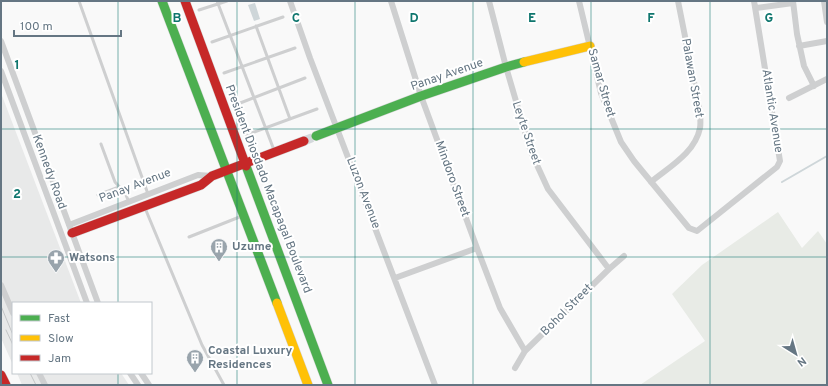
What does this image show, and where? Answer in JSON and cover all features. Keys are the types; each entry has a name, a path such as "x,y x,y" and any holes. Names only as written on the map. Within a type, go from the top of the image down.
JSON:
{"main road":[{"path":"162,1 308,385"},
{"name":"President Diosdado Macapagal Boulevard","path":"185,1 328,385"},
{"name":"Panay Avenue","path":"316,136 421,96 506,67 590,46"},
{"name":"Panay Avenue","path":"70,229 144,206 202,185 212,176 304,141"},
{"path":"1,375 6,385"}],"street":[{"name":"Luzon Avenue","path":"290,1 310,58 435,385"},
{"name":"Mindoro Street","path":"390,1 421,96 500,308 526,351"},
{"name":"Leyte Street","path":"489,1 506,67 531,152 548,189 609,269"},
{"name":"Samar Street","path":"579,1 601,93 621,142 634,161 689,228 697,231"},
{"name":"Palawan Street","path":"651,182 683,156 691,147 698,136 700,126 700,112 678,1"},
{"path":"824,1 827,22"},
{"path":"755,4 793,2 799,46 804,66 814,86"},
{"name":"Atlantic Avenue","path":"697,231 776,167 780,161 755,4"},
{"name":"Kennedy Road","path":"1,41 4,59 98,302"},
{"path":"799,46 827,41"},
{"name":"Kennedy Road","path":"1,71 87,302"},
{"path":"789,98 827,79"},
{"name":"Panay Avenue","path":"70,229 129,202 198,175 212,176"},
{"path":"395,278 477,248"},
{"name":"Bohol Street","path":"515,368 526,351 624,256"},
{"path":"1,286 12,311"},
{"path":"39,374 44,385"},
{"path":"131,374 138,385"},
{"path":"142,374 149,385"}],"lane":[{"path":"79,1 148,194"},
{"path":"200,10 217,3 227,1"},
{"path":"217,3 275,152"},
{"path":"212,42 283,17"},
{"path":"256,26 290,119"},
{"path":"224,73 295,48"},
{"path":"235,105 305,78"},
{"path":"246,135 317,109"},
{"path":"101,144 115,182 125,193 129,202"},
{"path":"98,195 119,187"},
{"path":"144,206 202,345 224,385"},
{"path":"190,237 244,216"}],"shaded area":[{"path":"255,3 260,19 254,21 248,5"},
{"path":"1,93 81,302 12,302 12,363 1,338"},
{"path":"778,212 802,248 818,231 827,244 827,385 640,385 705,341 672,294 702,265"},
{"path":"17,374 122,374 129,385 22,385"}],"waterway":[{"path":"782,182 827,156"}],"tunnel":[{"path":"304,141 316,136"}],"tram line":[{"path":"1,306 12,333"},
{"path":"6,330 12,343"},
{"path":"30,374 36,385"}],"traffic: fast":[{"path":"162,1 277,303"},
{"path":"316,136 421,96 524,62"},
{"path":"246,166 328,385"}],"traffic: slow":[{"path":"524,62 590,46"},
{"path":"277,303 308,385"}],"traffic: jam":[{"path":"185,1 246,166"},
{"path":"72,233 201,185 212,176 304,141"},
{"path":"1,375 6,385"}],"place":[{"name":"Uzume","path":"219,262"},
{"name":"Watsons","path":"56,273"},
{"name":"Coastal Luxury Residences","path":"195,373"}]}
